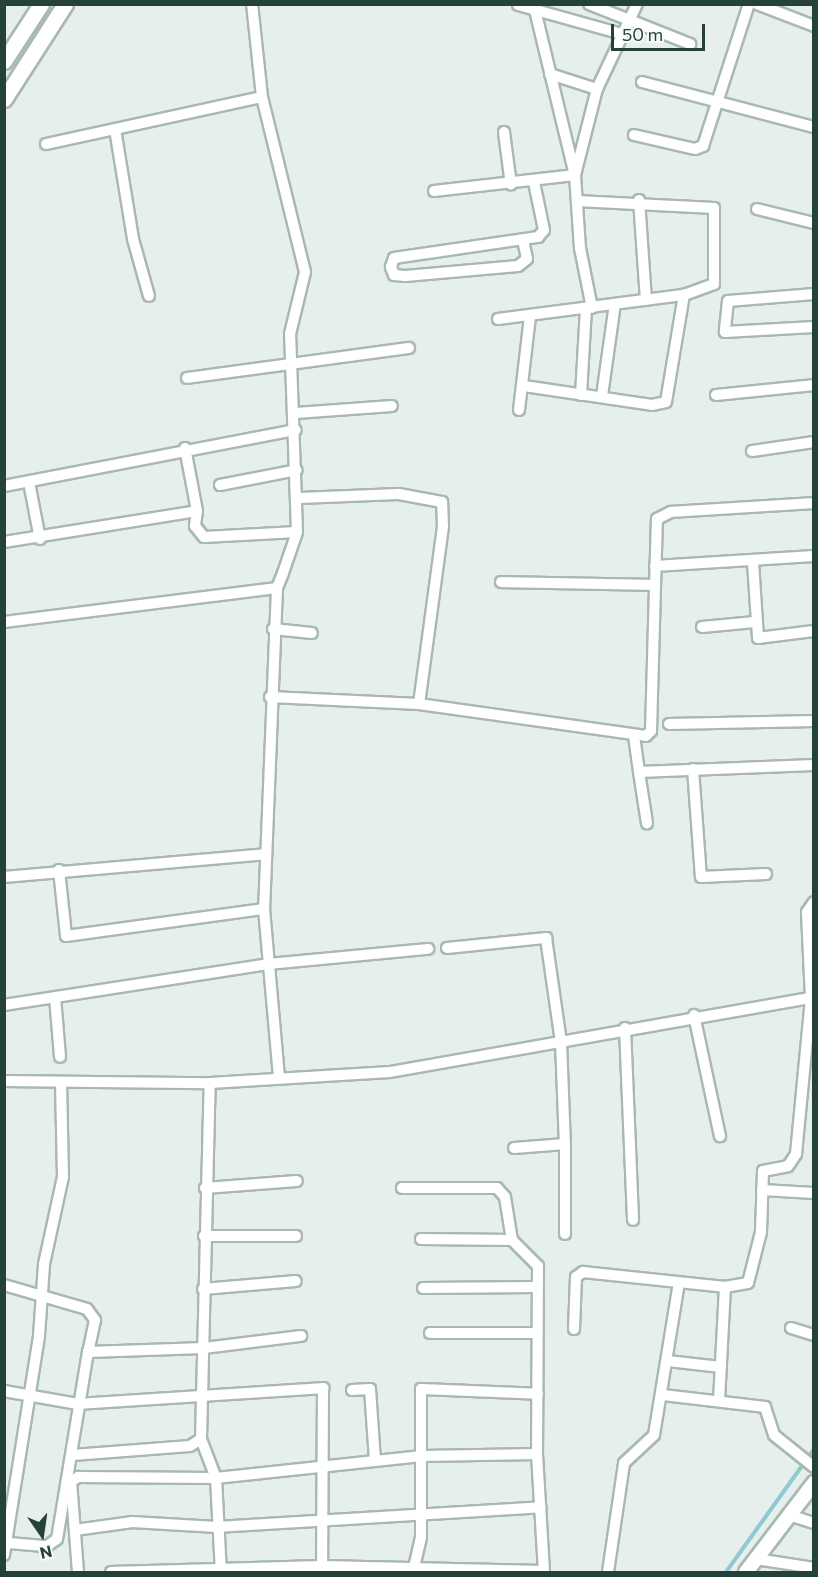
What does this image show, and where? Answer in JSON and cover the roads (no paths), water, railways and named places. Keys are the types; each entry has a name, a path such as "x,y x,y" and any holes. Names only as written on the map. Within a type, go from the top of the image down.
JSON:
{"main road":[{"path":"4,61 41,4"},
{"path":"4,99 65,4"}],"street":[{"path":"252,4 262,97 303,254 305,272 290,334 296,413 297,532 277,588 270,698 264,909 279,1077"},
{"path":"589,4 630,23 690,44"},
{"path":"575,175 597,89 637,4"},
{"path":"634,135 699,148 749,4"},
{"path":"757,4 813,26"},
{"path":"518,5 622,33"},
{"path":"535,10 575,175 589,308 581,395"},
{"path":"550,74 597,89"},
{"path":"642,82 716,99 813,127"},
{"path":"46,144 262,97"},
{"path":"115,129 133,239 149,296"},
{"path":"504,132 511,185"},
{"path":"434,190 511,185 575,175"},
{"path":"523,240 526,259 518,266 405,276 394,275 391,267 394,258 523,240 544,230 534,182"},
{"path":"498,319 684,296 714,284 716,210 639,200 577,201"},
{"path":"639,200 646,300"},
{"path":"757,209 813,223"},
{"path":"813,294 728,301 725,332 813,327"},
{"path":"524,386 652,405 666,402 684,296"},
{"path":"603,396 615,304"},
{"path":"519,410 524,386 530,316"},
{"path":"187,378 409,348"},
{"path":"716,395 813,385"},
{"path":"296,413 392,406"},
{"path":"4,486 185,448 296,430"},
{"path":"752,452 813,442"},
{"path":"185,448 197,511 195,526 204,537 297,532"},
{"path":"220,485 297,470"},
{"path":"29,482 40,539"},
{"path":"298,498 399,494 442,502 443,527 418,704"},
{"path":"270,698 418,704 634,736 651,731 657,519 664,514 813,503"},
{"path":"4,542 40,539 197,511"},
{"path":"655,566 753,562 813,556"},
{"path":"753,562 755,622 758,638 813,631"},
{"path":"501,582 654,585"},
{"path":"4,622 277,588"},
{"path":"702,627 755,622"},
{"path":"273,629 312,633"},
{"path":"669,724 813,721"},
{"path":"634,736 647,824"},
{"path":"639,772 813,765"},
{"path":"693,769 701,877 766,874"},
{"path":"4,877 59,870 265,854"},
{"path":"59,870 66,936 264,909"},
{"path":"574,1329 576,1277 583,1272 724,1287 748,1283 756,1265 766,1168 788,1166 796,1154 811,998 807,912 813,902"},
{"path":"447,948 546,938 561,1042 565,1144 564,1234"},
{"path":"4,1005 268,964 428,949"},
{"path":"55,997 60,1057"},
{"path":"4,1082 210,1083 390,1072 561,1042 694,1014 811,998"},
{"path":"694,1014 720,1136"},
{"path":"625,1028 633,1220"},
{"path":"4,1555 9,1543 43,1298 44,1264 63,1177 61,1082"},
{"path":"210,1083 205,1188 201,1439 216,1478 220,1572"},
{"path":"514,1149 565,1144"},
{"path":"205,1188 297,1181"},
{"path":"111,1572 220,1572 322,1566 413,1570 544,1571 537,1454 536,1261 512,1240 505,1197 497,1188 402,1188"},
{"path":"762,1190 813,1193"},
{"path":"204,1236 296,1236"},
{"path":"421,1239 512,1240"},
{"path":"203,1288 296,1281"},
{"path":"608,1572 624,1463 652,1442 663,1395 679,1283"},
{"path":"4,1285 92,1315 78,1404 74,1455 57,1539 47,1546 9,1543"},
{"path":"423,1288 536,1287"},
{"path":"719,1401 724,1287"},
{"path":"791,1328 813,1335"},
{"path":"430,1333 536,1333"},
{"path":"88,1352 204,1348 301,1336"},
{"path":"668,1361 722,1367"},
{"path":"4,1391 78,1404 323,1388 322,1566"},
{"path":"352,1390 370,1389 375,1461"},
{"path":"413,1570 422,1455 421,1389 538,1394"},
{"path":"663,1395 768,1408 774,1435 799,1459 811,1466"},
{"path":"74,1455 190,1446 201,1439"},
{"path":"78,1572 75,1478 216,1478 422,1455 537,1454"},
{"path":"746,1572 813,1483"},
{"path":"75,1530 132,1522 217,1527 540,1507"},
{"path":"789,1515 813,1523"},
{"path":"756,1559 813,1568"}],"waterway":[{"path":"726,1572 814,1449"}]}
